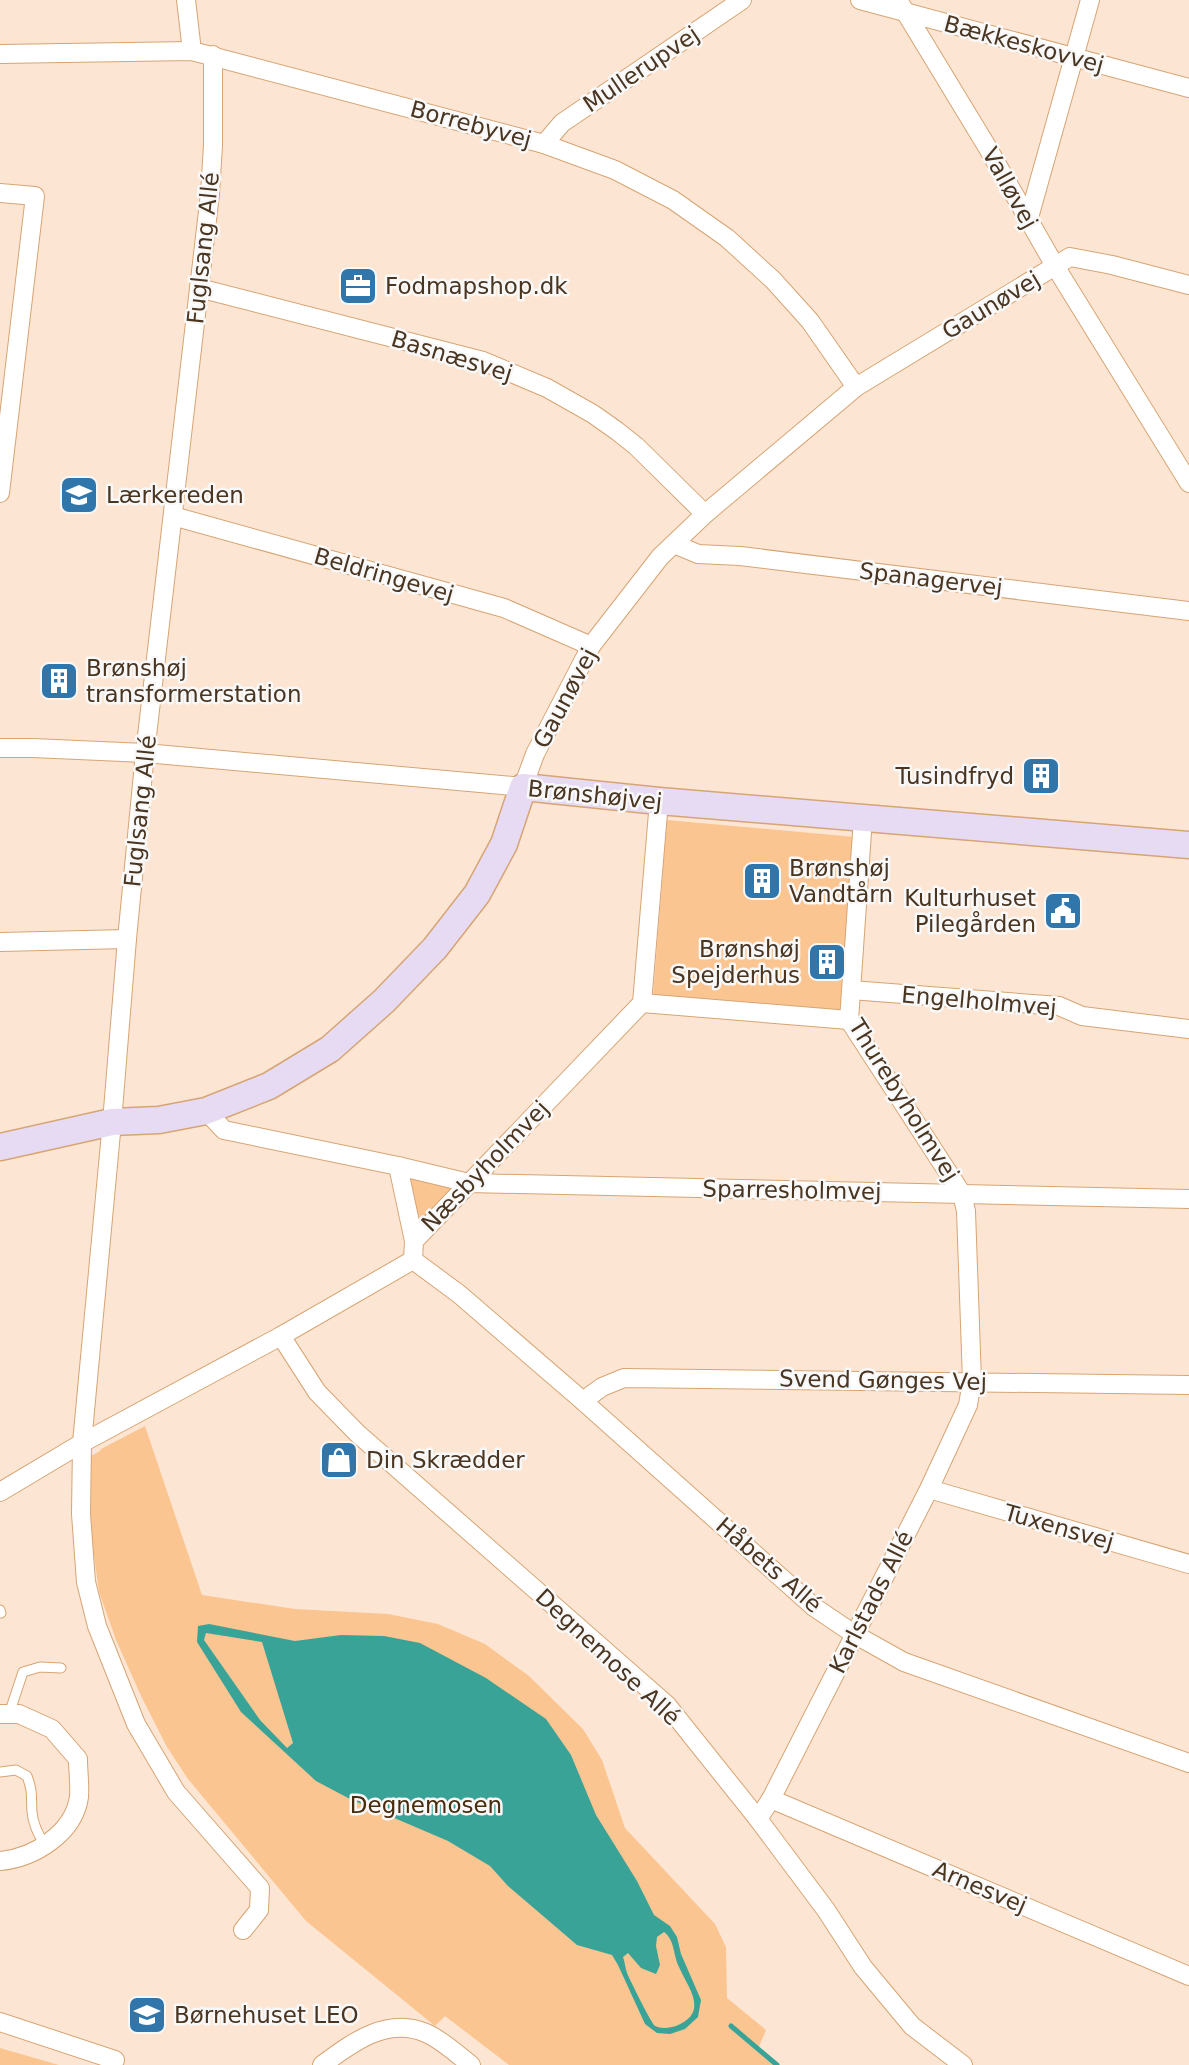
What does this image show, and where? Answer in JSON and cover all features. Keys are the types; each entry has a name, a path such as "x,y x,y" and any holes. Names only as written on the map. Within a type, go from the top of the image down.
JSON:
{"street":[{"path":"186,0 192,51"},
{"name":"Mullerupvej","path":"544,144 562,123 742,0"},
{"name":"Bækkeskovvej","path":"860,0 902,7 1189,89"},
{"path":"1028,220 1090,0"},
{"name":"Valløvej","path":"902,7 986,145 1055,266 1188,481"},
{"name":"Borrebyvej","path":"0,54 192,51 544,144 615,170 673,200 727,238 773,280 810,321 856,387"},
{"name":"Fuglsang Allé","path":"213,55 210,194 145,753 82,1443 81,1514 86,1582 97,1626 136,1724 176,1792 260,1888 259,1910 243,1930"},
{"path":"0,193 35,196 0,493"},
{"path":"1055,266 1070,257 1189,285"},
{"name":"Gaunøvej","path":"0,1147 112,1122 159,1120 206,1111 269,1086 330,1049 384,1001 435,948 477,894 504,844 535,754 591,646 660,557 705,514 856,387 1055,266"},
{"name":"Basnæsvej","path":"198,288 483,361 547,388 593,414 636,446 705,514"},
{"name":"Beldringevej","path":"173,516 504,608 591,646"},
{"name":"Spanagervej","path":"674,544 698,554 740,556 1189,611"},
{"name":"Brønshøjvej","path":"0,748 145,753 659,802 1189,845"},
{"path":"659,802 642,1003 849,1020"},
{"name":"Thurebyholmvej","path":"863,818 849,1020 962,1194 966,1211 972,1381"},
{"path":"0,942 127,939"},
{"name":"Engelholmvej","path":"851,990 1059,1006 1082,1016 1189,1029"},
{"name":"Næsbyholmvej","path":"0,1492 82,1443 281,1336 413,1260 414,1241 642,1003"},
{"name":"Sparresholmvej","path":"206,1111 225,1130 398,1166 469,1184 1189,1199"},
{"path":"398,1166 414,1241"},
{"name":"Håbets Allé","path":"413,1260 459,1294 583,1401 814,1607 854,1634 904,1661 1189,1763"},
{"name":"Degnemose Allé","path":"281,1336 317,1392 357,1433 667,1705 758,1819 826,1910 863,1967 912,2026 963,2065"},
{"name":"Svend Gønges Vej","path":"583,1401 602,1387 624,1378 1189,1385"},
{"name":"Karlstads Allé","path":"758,1819 771,1799 929,1489 968,1405 972,1381"},
{"name":"Tuxensvej","path":"929,1489 1189,1564"},
{"path":"0,1861 11,1860 45,1846 71,1822 79,1798 78,1759 51,1729 19,1714 4,1714"},
{"name":"Arnesvej","path":"771,1799 1189,1976"},
{"path":"0,2022 115,2060"},
{"path":"322,2065 364,2038 390,2027 411,2028 428,2034 471,2065"}],"lane":[{"path":"4,1714 23,1672 40,1667 61,1668"},
{"path":"0,1772 16,1770 27,1776 33,1792 34,1822 45,1846"}],"green space":[{"path":"667,820 855,837 840,1011 653,996"},
{"path":"413,1178 451,1188 451,1193 420,1222 416,1220 408,1180"},
{"name":"Degnemosen","path":"145,1426 202,1595 295,1609 388,1614 438,1624 485,1644 529,1676 583,1729 602,1760 625,1828 715,1924 726,1947 727,1998 766,2030 758,2049 777,2065 509,2065 445,2016 435,2026 306,1921 188,1779 167,1747 116,1640 99,1592 90,1527 89,1457"},
{"path":"0,2048 59,2065 0,2065"}],"water":[{"name":"Degnemosen","path":"209,1624 295,1641 341,1635 384,1636 420,1643 486,1678 546,1719 571,1755 596,1815 637,1881 654,1915 670,1926 677,1937 681,1954 701,2000 698,2017 685,2029 670,2034 657,2033 645,2024 612,1955 577,1945 508,1886 490,1866 448,1841 350,1799 316,1781 241,1712 197,1642 198,1626","holes":["206,1633 262,1642 293,1743 287,1748 260,1720 204,1640","664,1932 672,1943 677,1962 694,1999 692,2014 676,2026 666,2028 657,2027 653,2023 627,1973 623,1957 628,1953 641,1968 656,1974 660,1965 657,1937"]}],"waterway":[{"path":"731,2026 777,2065"}],"place":[{"name":"Fodmapshop.dk","path":"358,286"},
{"name":"Lærkereden","path":"79,495"},
{"name":"Brønshøj transformerstation","path":"59,681"},
{"name":"Tusindfryd","path":"1041,776"},
{"name":"Brønshøj Vandtårn","path":"762,881"},
{"name":"Kulturhuset Pilegården","path":"1063,911"},
{"name":"Brønshøj Spejderhus","path":"827,962"},
{"name":"Din Skrædder","path":"339,1460"},
{"name":"Børnehuset LEO","path":"147,2015"}]}
